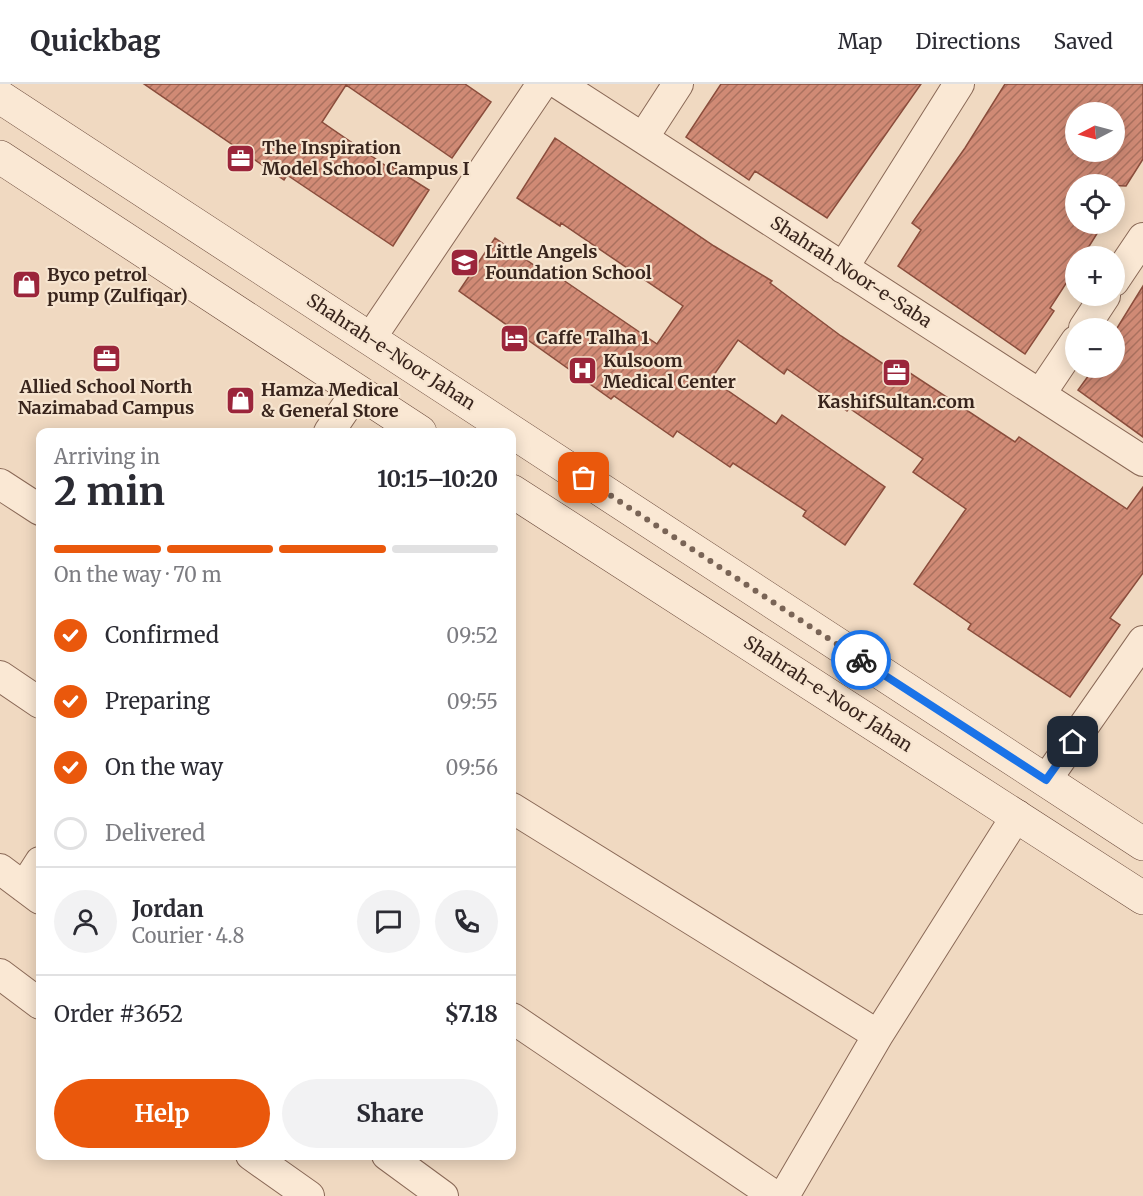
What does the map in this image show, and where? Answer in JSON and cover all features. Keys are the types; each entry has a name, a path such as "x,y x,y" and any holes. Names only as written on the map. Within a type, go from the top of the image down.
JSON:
{"main road":[{"name":"Shahrah-e-Noor Jahan","path":"0,97 506,428"},
{"path":"0,157 414,428"},
{"name":"Shahrah-e-Noor Jahan","path":"516,434 1143,844"},
{"name":"Shahrah-e-Noor Jahan","path":"516,494 1143,898"},
{"path":"712,621 739,580"}],"street":[{"path":"370,339 542,84"},
{"name":"Shahrah Noor-e-Saba","path":"559,84 1143,460"},
{"path":"643,138 678,84"},
{"path":"843,268 959,84"},
{"path":"1125,265 1143,238"},
{"path":"1041,393 1065,357"},
{"path":"332,428 357,391"},
{"path":"0,484 36,507"},
{"path":"1046,780 1135,672 1143,641"},
{"path":"0,676 36,700"},
{"path":"516,809 878,1035"},
{"path":"784,1196 878,1035 1017,815"},
{"path":"0,869 32,893 36,878"},
{"path":"0,975 36,1001"},
{"path":"516,1021 775,1196"},
{"path":"258,1160 309,1196"},
{"path":"394,1160 443,1196"}],"building":[{"path":"144,84 465,84 491,102 452,158 346,85 322,122 389,168 391,166 429,190 393,246 287,175 284,180"},
{"path":"721,84 921,84 827,218 755,171 749,180 686,137"},
{"path":"1005,84 1143,84 1143,159 1126,186 1125,174 1065,174 1065,234 1097,234 1089,246 1065,246 1065,285 1050,308 1054,311 1025,354 898,266 921,230 912,223 965,148"},
{"path":"555,138 714,246 772,281 770,283 841,336 900,375 904,369 1015,442 1019,437 1127,509 1143,487 1143,573 1110,618 1120,625 1070,697 968,629 971,624 914,584 966,509 913,472 923,459 849,408 847,411 787,369 784,374 738,340 711,379 776,424 782,415 885,487 845,545 803,516 806,511 733,463 730,467 677,431 673,437 614,396 611,399 459,291 495,238 548,275 550,271 657,344 683,306 561,223 560,226 517,198"},
{"path":"1143,286 1143,437 1078,390 1087,378 1125,378 1123,318"}],"way so far":[{"path":"584,478 861,660"}],"place":[{"name":"The Inspiration Model School Campus I","path":"241,158"},
{"name":"Little Angels Foundation School","path":"464,262"},
{"name":"Byco petrol pump (Zulfiqar)","path":"26,285"},
{"name":"Caffe Talha 1","path":"515,338"},
{"name":"Allied School North Nazimabad Campus","path":"106,358"},
{"name":"Kulsoom Medical Center","path":"582,371"},
{"name":"KashifSultan.com","path":"896,373"},
{"name":"Hamza Medical & General Store","path":"240,400"}],"route":[{"path":"861,660 1046,780 1073,742"}]}
